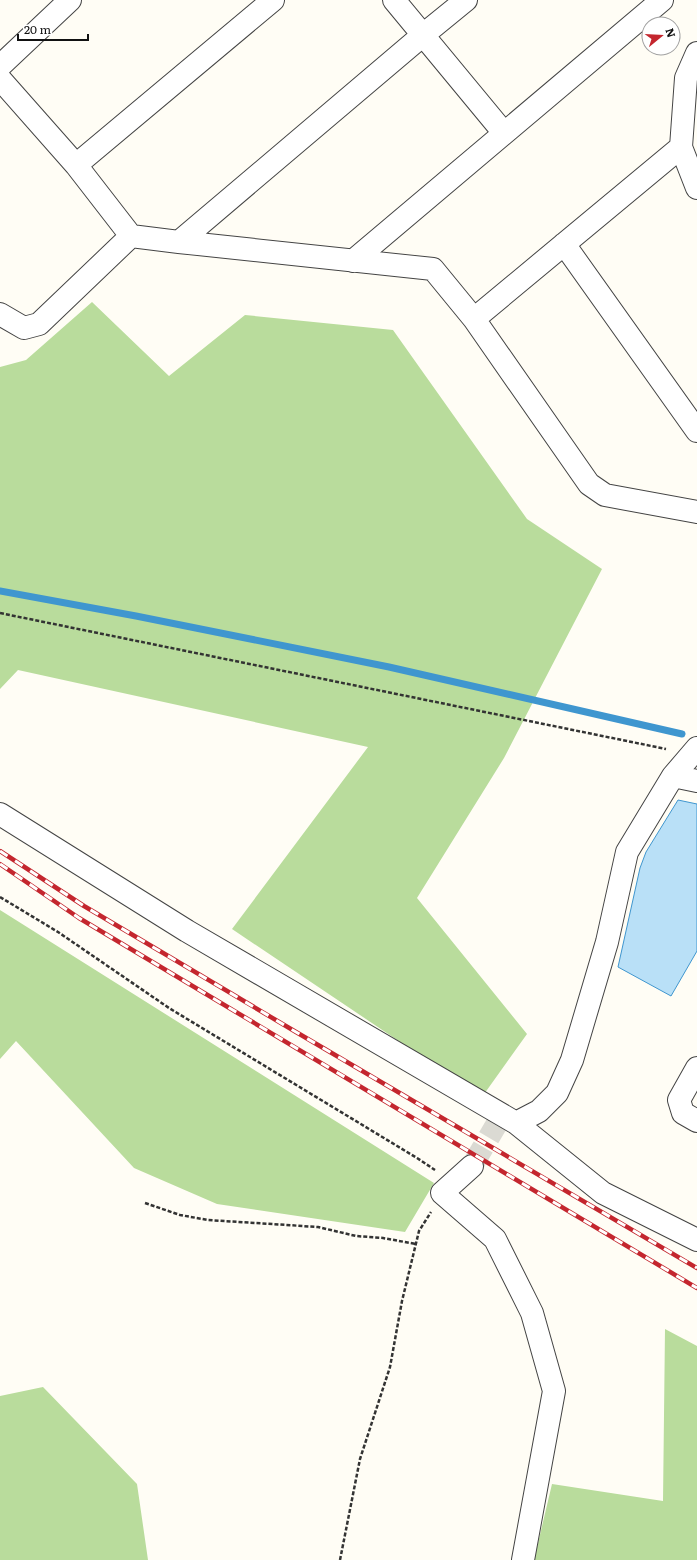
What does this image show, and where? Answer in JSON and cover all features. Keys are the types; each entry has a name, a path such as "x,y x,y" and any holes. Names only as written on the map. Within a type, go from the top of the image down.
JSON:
{"street":[{"path":"0,66 70,0"},
{"path":"76,165 273,0"},
{"path":"394,0 504,133"},
{"path":"179,242 466,0"},
{"path":"353,261 662,0"},
{"path":"697,53 686,78 681,147 697,188"},
{"path":"0,79 76,165 131,236 433,269 474,319 589,484 604,495 697,512"},
{"path":"474,319 681,147"},
{"path":"0,314 24,328 40,324 131,236"},
{"path":"564,244 697,431"},
{"path":"516,1123 539,1111 557,1093 572,1060 607,942 627,852 673,776 693,752"},
{"path":"673,776 697,781"},
{"path":"0,814 187,931 516,1123 603,1193 697,1240"},
{"path":"697,1068 679,1100 683,1113 697,1121"},
{"path":"472,1166 448,1188 495,1239 532,1313 554,1391 523,1560"}],"path":[{"path":"0,613 673,751 693,752"},
{"path":"0,897 58,932 169,1008 417,1158 448,1188 419,1231 402,1301 390,1367 360,1459 340,1560"},
{"path":"145,1203 180,1215 208,1220 318,1227 356,1236 383,1238 416,1244"}],"green space":[{"path":"92,302 169,376 245,315 393,330 527,519 602,569 504,758 417,898 527,1034 482,1097 232,929 368,747 18,670 0,689 0,367 26,360"},
{"path":"0,910 434,1183 405,1232 217,1204 134,1168 16,1041 0,1059"},
{"path":"665,1329 697,1346 697,1560 534,1560 552,1484 663,1501"},
{"path":"43,1387 137,1484 148,1560 0,1560 0,1396"}],"water":[{"path":"678,800 697,804 697,951 671,996 618,967 640,868 646,852"}],"waterway":[{"path":"0,591 136,616 389,667 682,734"}],"tunnel":[{"path":"472,1166 502,1115"}],"railway":[{"path":"0,851 84,906 697,1268"},
{"path":"0,864 79,918 697,1288"}]}
